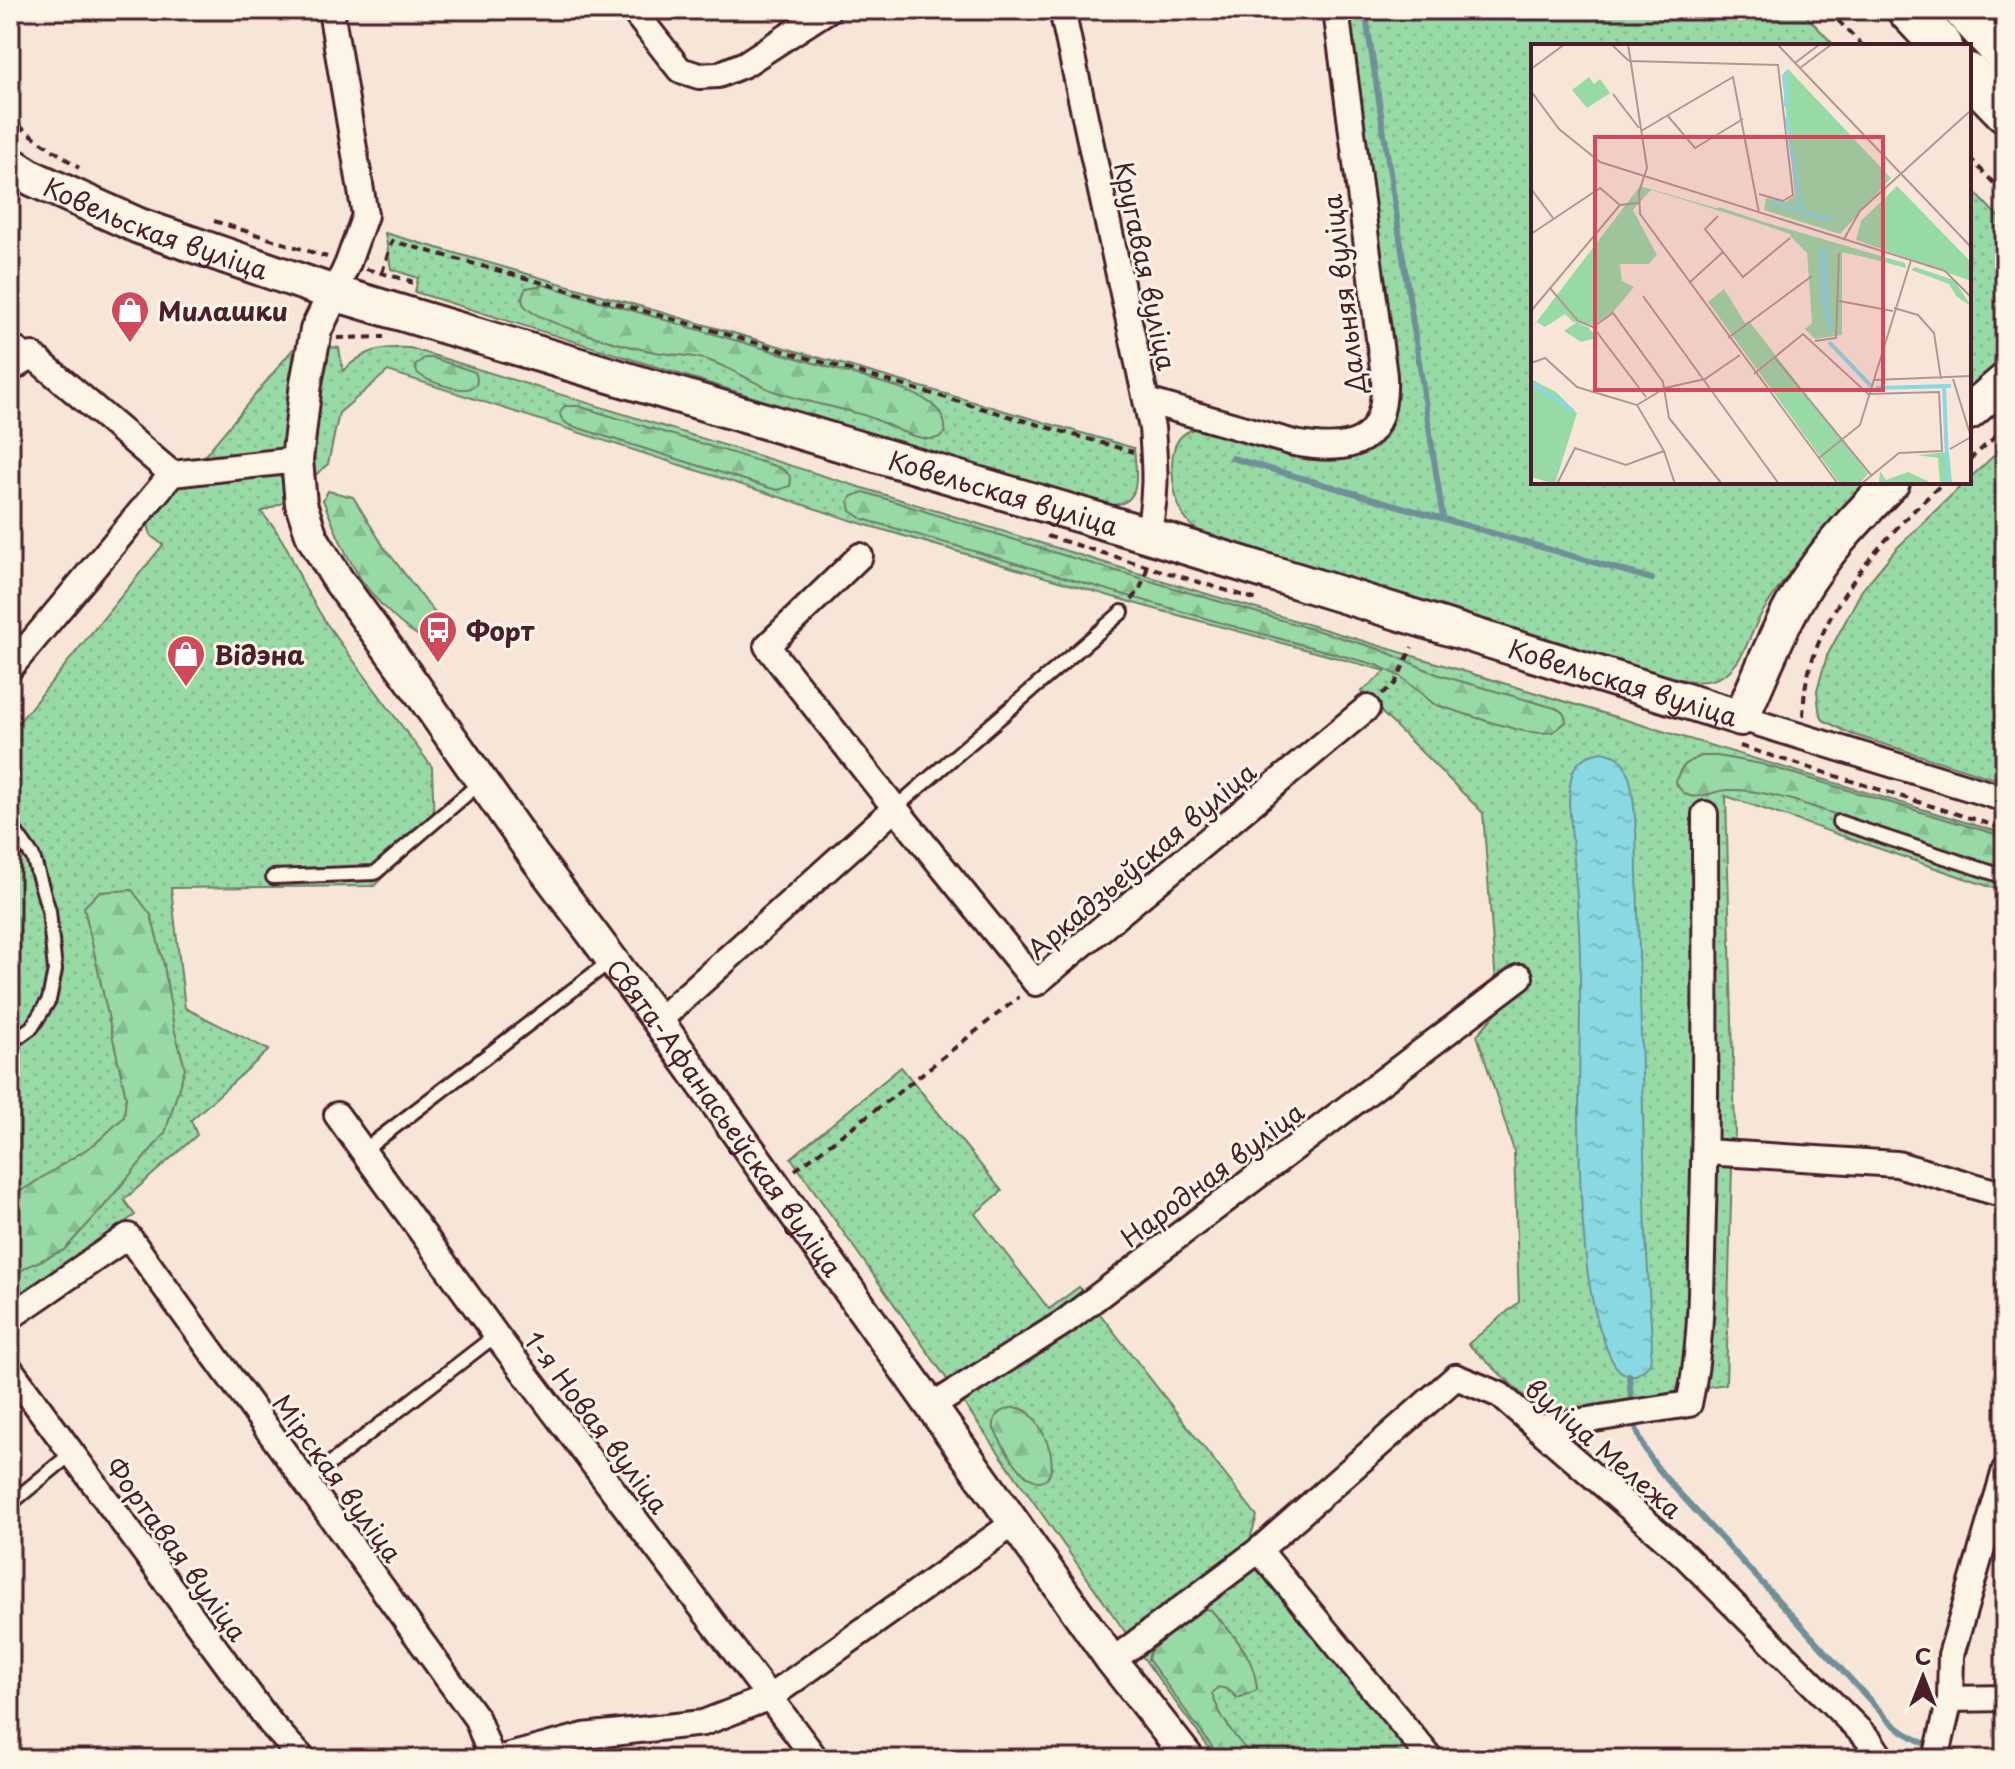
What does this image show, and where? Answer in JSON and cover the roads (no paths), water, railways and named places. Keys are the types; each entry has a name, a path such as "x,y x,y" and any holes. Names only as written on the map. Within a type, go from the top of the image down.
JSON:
{"highway":[{"path":"1908,10 1940,44"},
{"path":"1964,10 2005,54"},
{"path":"1971,76 2005,111"}],"main road":[{"name":"Ковельская вуліца","path":"10,164 32,178 139,226 341,278 399,325 1737,731"},
{"path":"1971,410 2005,381"},
{"path":"1737,731 1790,611 1815,569 1890,484"}],"street":[{"path":"331,10 365,215 341,278"},
{"path":"633,10 680,70 699,76 718,75 745,64 828,10"},
{"name":"Кругавая вуліца","path":"1062,10 1152,428 1156,477 1148,551"},
{"name":"Дальняя вуліца","path":"1147,401 1315,447 1353,444 1368,436 1379,424 1383,409 1384,376 1336,10"},
{"name":"Свята-Афанасьеўская вуліца","path":"341,278 316,330 297,460 301,504 312,537 338,580 534,856 658,1021 1112,1661 1189,1759"},
{"path":"10,370 32,355 172,474"},
{"path":"10,668 172,474 297,460"},
{"name":"Аркадзьеўская вуліца","path":"860,556 767,646 1036,983 1367,708"},
{"name":"Ковельская вуліца","path":"1737,731 1801,735 2005,799"},
{"path":"658,1021 895,808"},
{"path":"1538,1428 1689,1404 1696,1376 1705,1152 1705,814"},
{"name":"Народная вуліца","path":"931,1407 1063,1323 1520,977"},
{"name":"1-я Новая вуліца","path":"337,1115 496,1335 816,1759"},
{"path":"1705,1152 1897,1164 2005,1195"},
{"name":"Мірская вуліца","path":"10,1317 128,1236 477,1719 492,1759"},
{"name":"Фортавая вуліца","path":"10,1369 271,1724 303,1759"},
{"name":"вуліца Мележа","path":"1112,1661 1259,1550 1456,1377 1500,1395 1683,1554 1870,1741 1882,1759"},
{"path":"1936,1759 1950,1699 1951,1655 2005,1470"},
{"path":"498,1759 584,1736 703,1723 770,1697 1014,1523"},
{"path":"1259,1550 1431,1759"},
{"path":"1950,1699 2005,1698"}],"lane":[{"path":"10,338 32,355"},
{"path":"895,808 1122,612"},
{"path":"273,877 375,873 482,781"},
{"path":"1839,822 2005,877"},
{"path":"10,824 33,857 49,911 55,970 49,1000 32,1027 10,1043"},
{"path":"363,1151 613,959"},
{"path":"306,1482 496,1335"},
{"path":"10,1504 72,1453"}],"water":[{"path":"1603,752 1616,756 1626,769 1632,790 1636,830 1646,1236 1652,1344 1650,1363 1636,1375 1625,1374 1616,1367 1598,1323 1586,1260 1580,1180 1580,955 1569,793 1578,763 1592,754"}],"waterway":[{"path":"1365,10 1443,518"},
{"path":"1232,458 1652,579"},
{"path":"1629,1375 1632,1408"},
{"path":"1634,1419 1648,1454 1672,1485 1889,1721 1930,1747"},
{"path":"1956,1753 1997,1759"}],"place":[{"name":"Милашки","path":"130,344"},
{"name":"Форт","path":"438,664"},
{"name":"Відэна","path":"186,688"}]}
